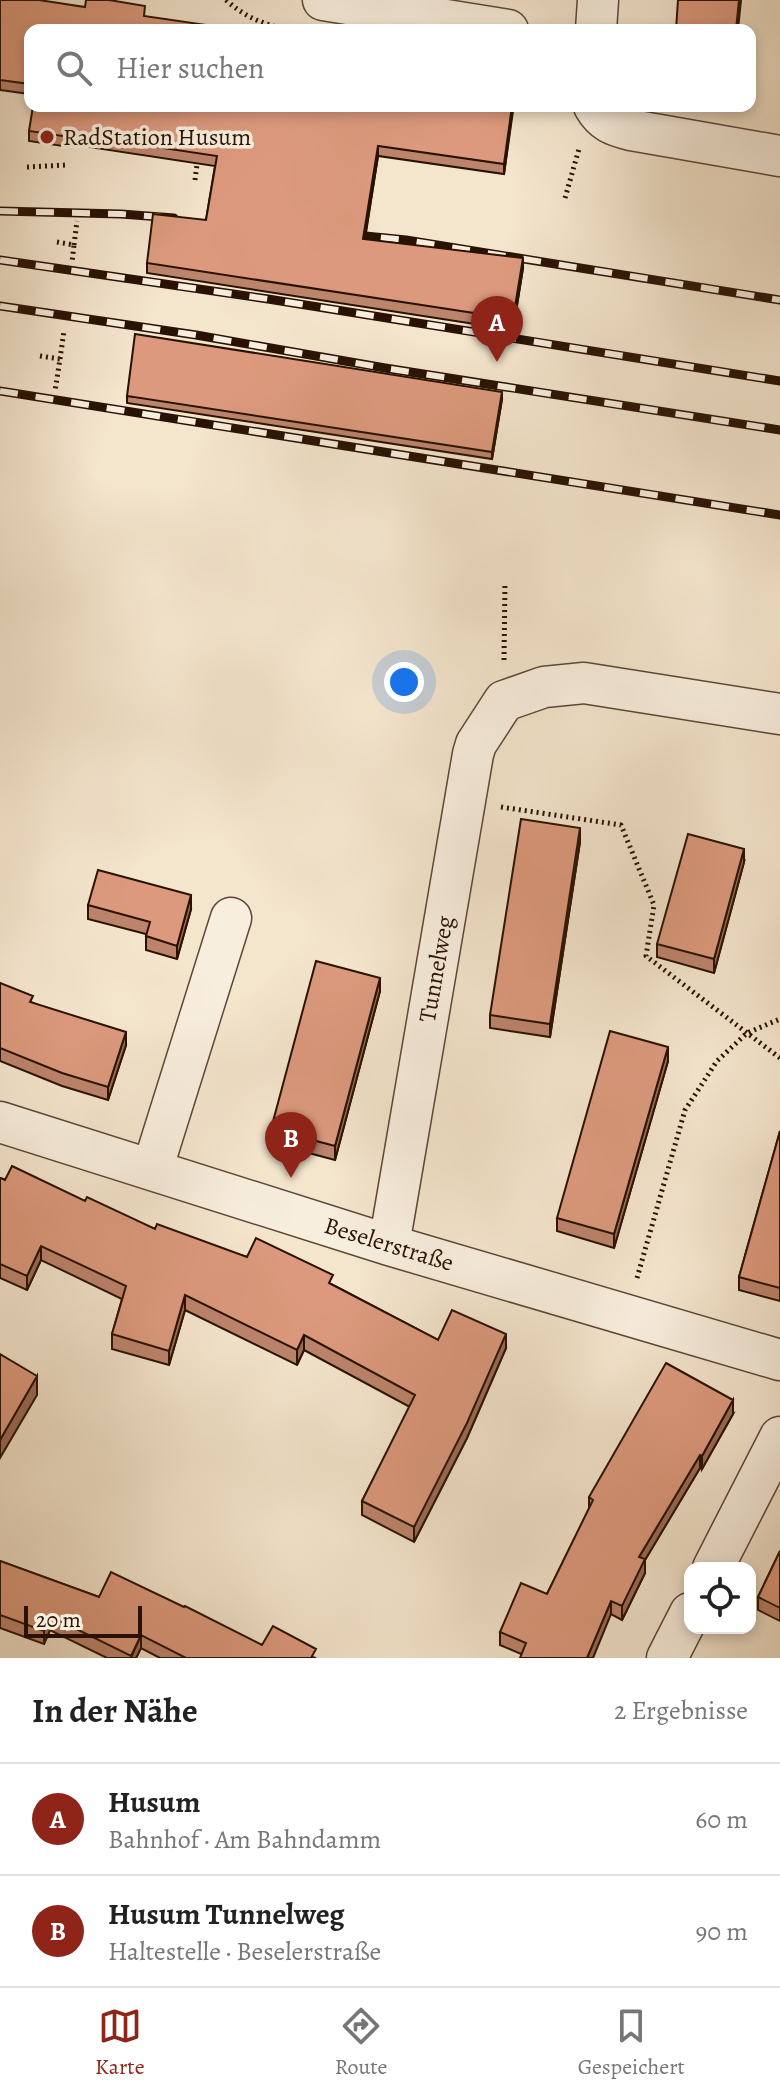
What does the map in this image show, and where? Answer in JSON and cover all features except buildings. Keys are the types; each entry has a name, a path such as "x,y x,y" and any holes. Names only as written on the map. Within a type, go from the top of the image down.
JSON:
{"street":[{"path":"323,0 471,24"},
{"path":"596,24 598,0"},
{"path":"597,112 610,124 620,127 780,156"},
{"path":"504,701 544,687 584,683 780,714"},
{"name":"Tunnelweg","path":"389,1245 476,744 504,701"},
{"path":"152,1170 231,918"},
{"name":"Beselerstraße","path":"0,1122 389,1245 780,1360"},
{"path":"716,1562 780,1437"},
{"path":"667,1658 684,1625"}],"path":[{"path":"226,0 241,14 266,24"},
{"path":"195,180 199,151"},
{"path":"27,167 66,165"},
{"path":"72,262 77,221"},
{"path":"57,242 74,245"},
{"path":"55,391 64,331"},
{"path":"40,356 60,359"},
{"path":"504,701 505,582"},
{"path":"465,801 621,825 654,905 646,956 780,1058"},
{"path":"627,1314 685,1110 717,1061 747,1033 780,1019"}],"railway":[{"path":"0,211 174,218"},
{"path":"345,234 406,240 780,300"},
{"path":"0,260 268,299 780,381"},
{"path":"0,306 780,430"},
{"path":"0,391 780,515"}],"place":[{"name":"RadStation Husum","path":"47,137"},
{"name":"Husum","path":"497,362"},
{"name":"Husum Tunnelweg","path":"291,1178"}]}
